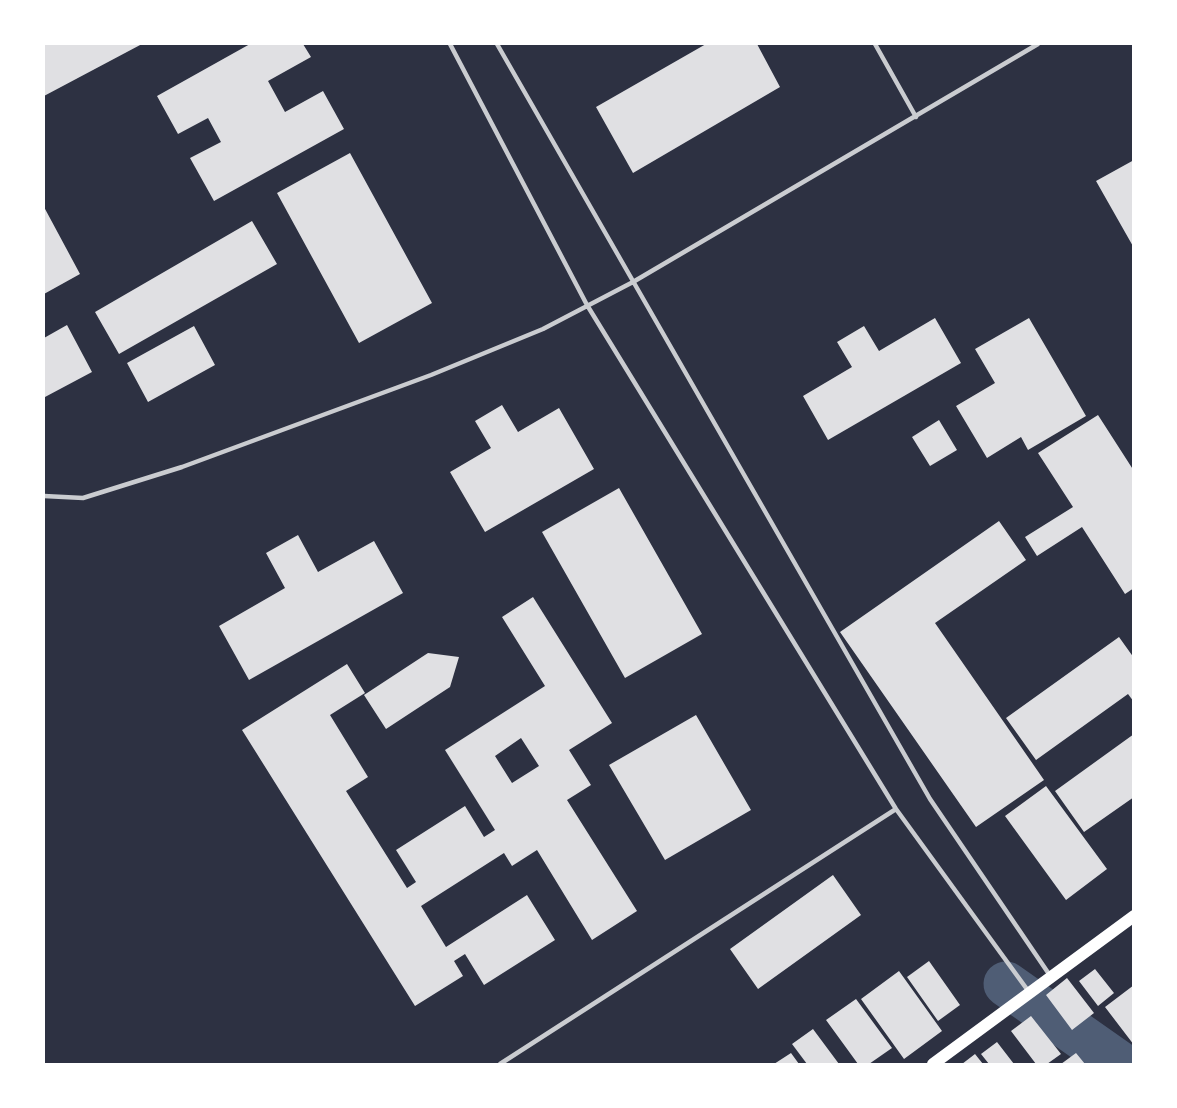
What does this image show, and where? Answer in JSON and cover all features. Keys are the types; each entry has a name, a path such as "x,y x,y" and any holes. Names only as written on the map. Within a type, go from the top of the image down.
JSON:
{"main road":[{"path":"933,1065 1134,916"}],"lane":[{"path":"450,44 587,305 896,808 1027,997"},
{"path":"497,44 930,799 1052,978"},
{"path":"875,44 915,117"},
{"path":"44,496 83,498 182,467 441,370 543,329 633,282 1038,44"},
{"path":"500,1065 896,808"}],"building":[{"path":"44,44 142,44 44,96"},
{"path":"250,44 303,44 311,57 268,81 285,112 323,91 344,129 214,201 190,158 221,142 208,118 178,134 157,96"},
{"path":"706,44 757,44 780,87 633,173 596,107"},
{"path":"350,153 432,303 359,343 277,193"},
{"path":"1134,160 1134,248 1096,181"},
{"path":"44,207 80,274 44,294"},
{"path":"252,221 277,264 119,354 95,312"},
{"path":"935,318 961,363 828,440 803,396 852,367 837,342 864,326 879,351"},
{"path":"1029,318 1086,416 1028,450 1021,437 987,458 956,406 995,383 975,349"},
{"path":"67,325 92,372 45,397 44,338"},
{"path":"194,326 215,365 148,402 127,363"},
{"path":"502,405 518,432 559,408 594,469 485,532 450,472 491,448 475,421"},
{"path":"1098,415 1134,471 1134,588 1125,594 1082,527 1037,556 1025,537 1073,507 1038,453"},
{"path":"939,420 957,450 930,466 912,437"},
{"path":"619,488 702,634 625,678 542,532"},
{"path":"999,521 1026,560 935,623 1044,780 976,827 840,632"},
{"path":"298,535 318,572 374,541 403,593 249,680 219,626 285,588 266,553"},
{"path":"533,597 612,723 569,750 591,785 567,800 637,911 592,940 537,850 512,866 504,853 421,906 446,947 527,895 555,940 484,985 465,954 454,961 463,976 415,1006 242,730 347,664 365,693 330,715 368,777 346,791 407,888 416,882 396,850 465,806 484,837 495,830 445,750 545,686 502,617","holes":["521,738 539,766 512,783 495,756"]},
{"path":"1119,637 1134,658 1134,702 1128,694 1036,760 1006,718"},
{"path":"428,653 459,657 450,687 386,729 364,695"},
{"path":"696,715 751,810 665,860 609,765"},
{"path":"1134,734 1134,797 1084,832 1055,791"},
{"path":"1046,786 1107,869 1066,900 1005,816"},
{"path":"833,875 861,915 758,989 730,949"},
{"path":"929,961 960,1005 938,1021 907,977"},
{"path":"1095,969 1114,993 1098,1006 1079,981"},
{"path":"899,971 942,1031 904,1059 861,999"},
{"path":"1067,978 1094,1013 1072,1030 1046,995"},
{"path":"1134,985 1134,1045 1105,1007"},
{"path":"856,999 892,1048 869,1064 858,1064 826,1020"},
{"path":"1031,1016 1061,1054 1047,1064 1036,1064 1011,1031"},
{"path":"813,1029 839,1064 807,1064 792,1044"},
{"path":"997,1042 1014,1064 989,1064 981,1054"},
{"path":"791,1053 799,1064 774,1064"},
{"path":"1076,1053 1085,1064 1061,1064"},
{"path":"975,1054 983,1064 962,1064"}],"waterway":[{"path":"1006,984 1120,1064"}]}
